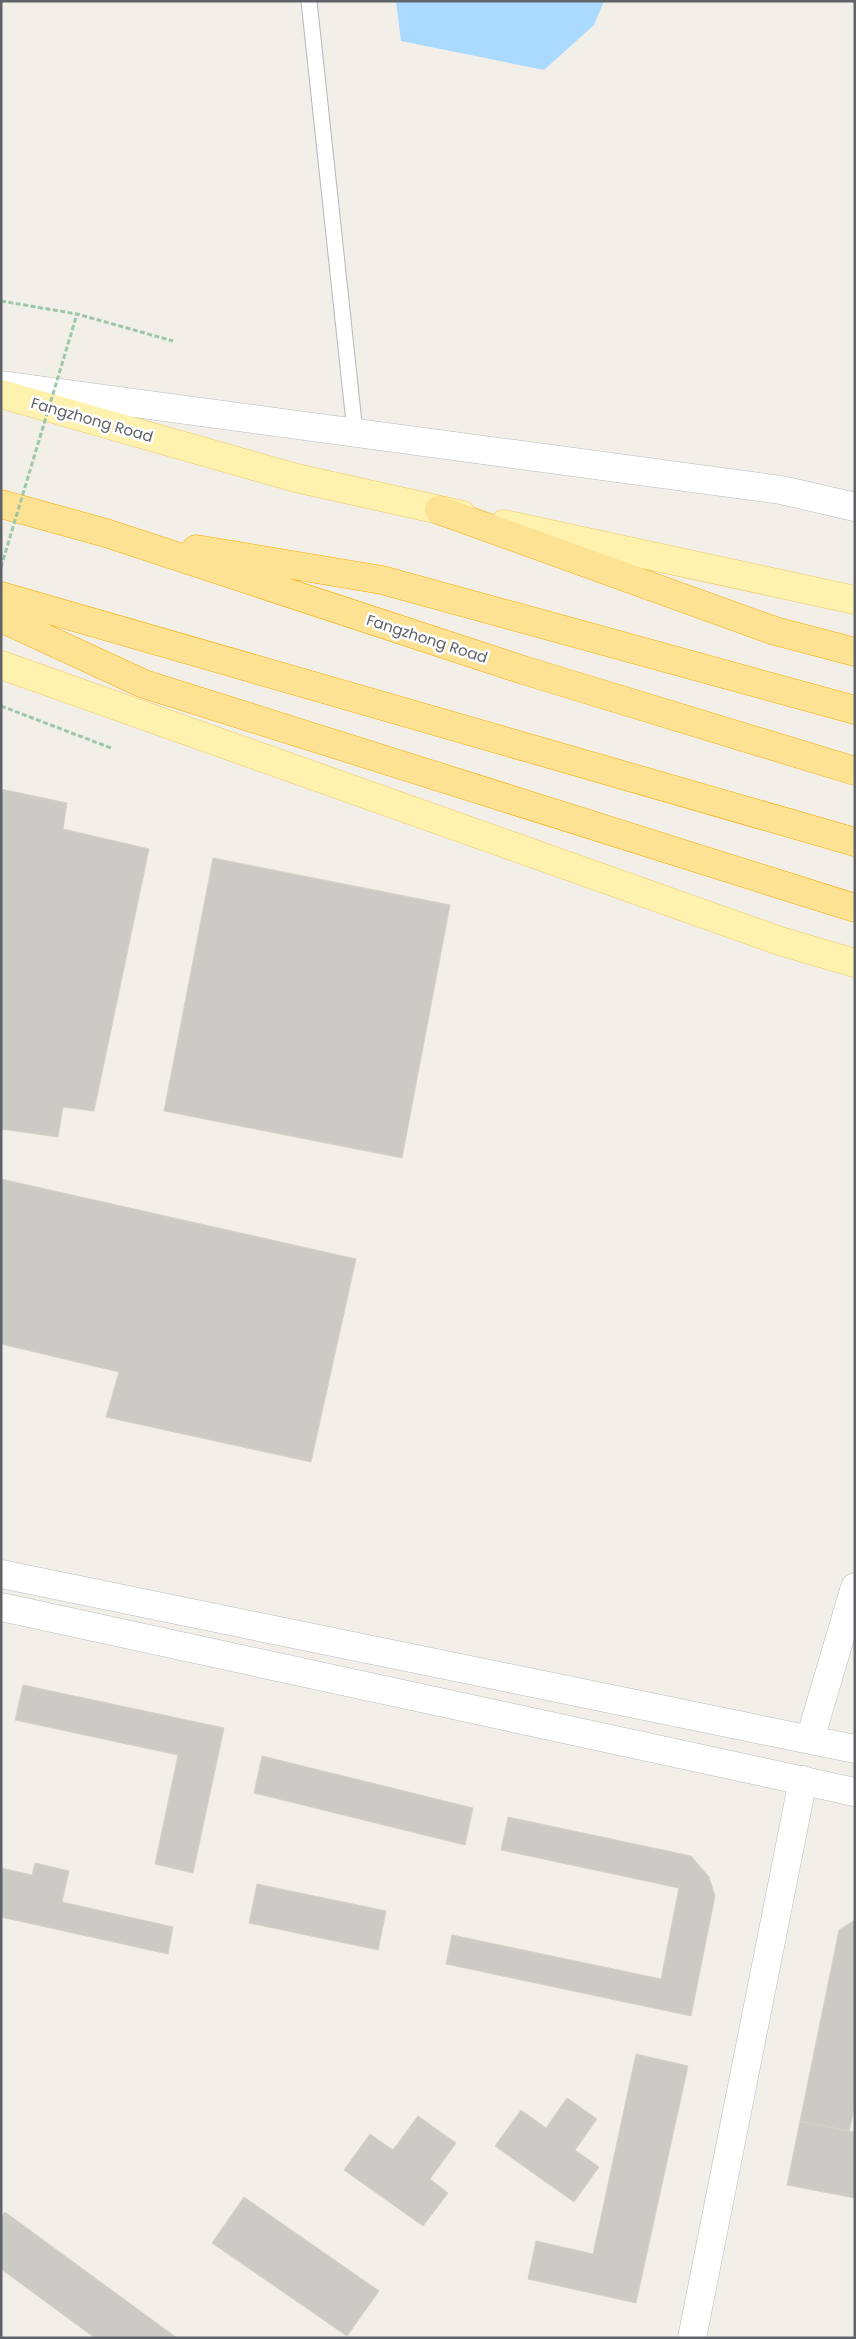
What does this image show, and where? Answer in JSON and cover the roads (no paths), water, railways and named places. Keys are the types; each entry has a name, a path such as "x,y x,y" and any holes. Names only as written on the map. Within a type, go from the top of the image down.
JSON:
{"highway":[{"name":"Fangzhong Road","path":"1,504 106,533 523,670 855,770"},
{"path":"439,510 775,631 855,652"},
{"path":"106,533 382,580 855,710"},
{"path":"1,596 855,842"},
{"path":"1,618 144,684 855,908"}],"main road":[{"name":"Fangzhong Road","path":"1,394 296,478 855,600"},
{"path":"1,665 771,937 855,963"}],"street":[{"path":"1,385 781,490 855,507"},
{"path":"1,1574 855,1749"},
{"path":"810,1739 855,1587"},
{"path":"1,1608 855,1792"},
{"path":"692,2338 803,1780"}],"lane":[{"path":"309,1 355,432"}],"water":[{"path":"396,1 604,1 594,25 544,70 401,41"}]}
